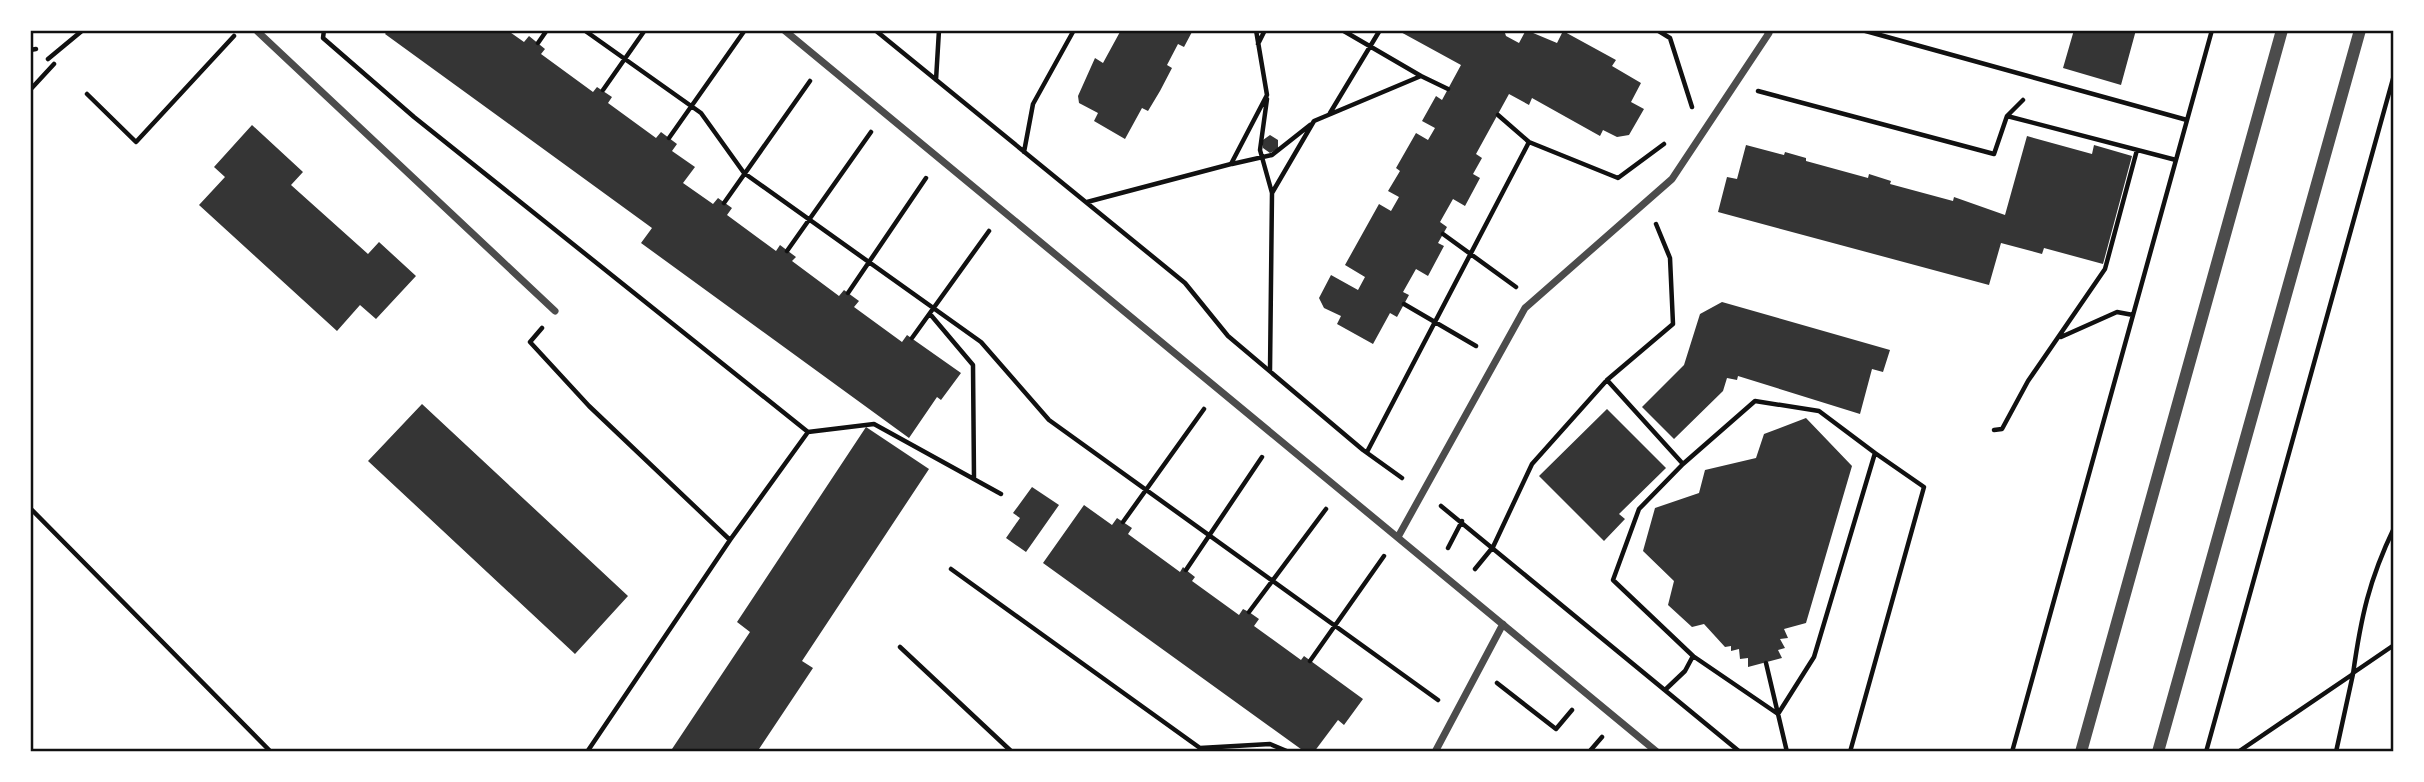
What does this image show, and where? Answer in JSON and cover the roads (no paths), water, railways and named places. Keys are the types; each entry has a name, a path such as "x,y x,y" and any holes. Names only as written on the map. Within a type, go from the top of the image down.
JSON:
{"street":[{"path":"256,30 555,311"},
{"path":"784,30 1657,752"},
{"path":"1398,537 1525,308 1672,178 1769,33 1766,30"},
{"path":"2081,752 2282,30"},
{"path":"2158,752 2360,30"},
{"path":"1435,752 1503,624"}]}
